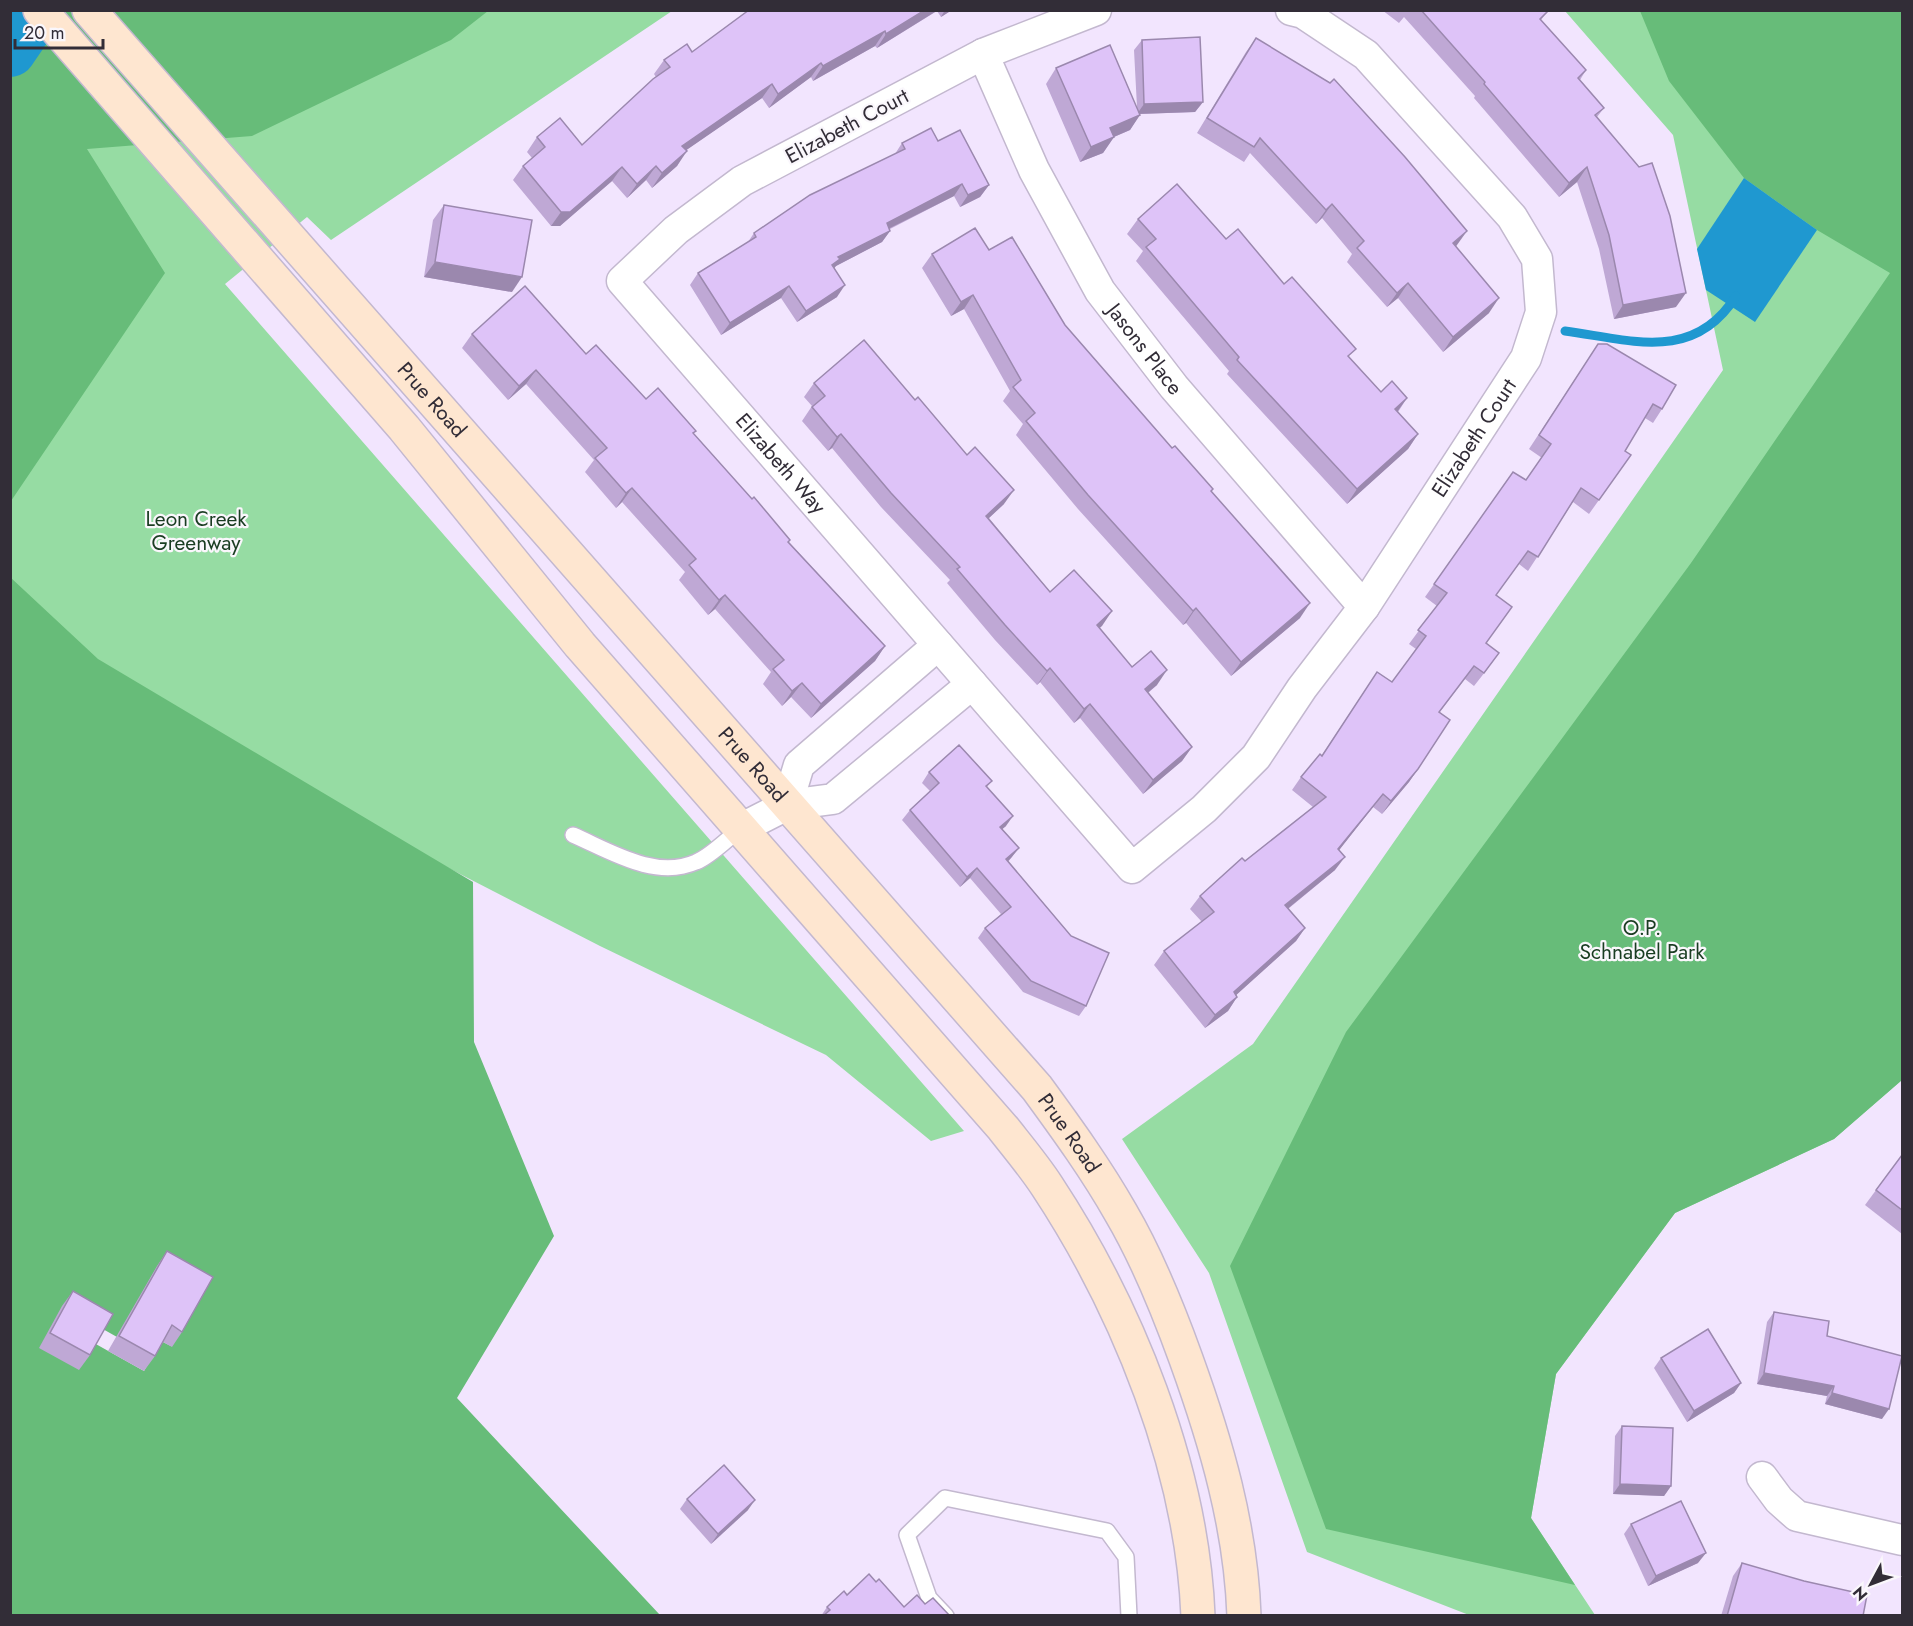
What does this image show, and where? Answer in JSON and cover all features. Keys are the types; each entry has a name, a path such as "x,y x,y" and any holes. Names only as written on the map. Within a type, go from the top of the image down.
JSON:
{"main road":[{"name":"Prue Road","path":"40,10 404,428 580,645 1004,1128 1047,1186 1123,1320 1181,1490 1197,1590 1198,1616"},
{"name":"Prue Road","path":"89,10 1037,1088 1083,1150 1122,1215 1165,1302 1225,1479 1243,1586 1244,1616"}],"street":[{"name":"Elizabeth Court","path":"622,281 676,230 742,181 982,54 1096,10"},
{"name":"Elizabeth Court","path":"1132,868 1204,809 1256,757 1302,688 1364,607 1526,358 1541,312 1537,260 1512,217 1366,55 1304,14 1291,10"},
{"name":"Jasons Place","path":"982,54 1034,170 1100,291 1174,387 1364,607"},
{"name":"Elizabeth Way","path":"622,281 1132,868"},
{"path":"787,805 799,765 939,645"},
{"path":"740,829 787,805 834,799 972,684"},
{"path":"1762,1477 1779,1500 1797,1516 1902,1540"}],"lane":[{"path":"573,835 641,864 670,869 697,862 740,829"},
{"path":"946,1616 929,1598 907,1535 945,1498 1107,1531 1126,1557 1129,1616"}],"green space":[{"name":"Leon Creek Greenway","path":"10,11 672,11 331,240 307,217 225,284 964,1131 931,1141 826,1055 600,946 11,643"},
{"path":"11,11 488,11 451,40 252,136 87,149 165,273 11,501"},
{"name":"O.P. Schnabel Park","path":"1565,11 1902,11 1902,1080 1834,1139 1675,1213 1556,1374 1531,1518 1595,1615 1469,1615 1307,1552 1209,1273 1122,1139 1253,1044 1723,370 1673,135"},
{"name":"O.P. Schnabel Park","path":"1640,11 1902,11 1902,1080 1834,1139 1675,1213 1556,1374 1531,1518 1575,1585 1326,1529 1230,1266 1346,1032 1691,563 1890,273 1817,230 1744,178 1669,81"},
{"path":"10,577 98,659 473,882 474,1042 554,1236 457,1398 660,1615 11,1615","holes":["203,1292 171,1346 161,1341 144,1371 94,1343 62,1306 117,1337"]}],"water":[{"path":"1744,178 1817,230 1755,322 1706,290 1697,249"}],"building":[{"path":"749,10 925,10 886,34 885,31 823,66 821,63 778,94 772,84 682,146 687,151 662,173 656,166 637,184 622,167 570,212 561,212 523,166 545,147 537,137 560,118 582,145 653,79 670,67 664,60 687,44 692,52"},
{"path":"1421,10 1546,10 1547,12 1540,19 1586,70 1578,78 1604,108 1595,115 1639,167 1652,163 1670,216 1686,293 1623,305 1609,235 1587,167 1569,183 1484,84 1485,82"},
{"path":"1200,37 1203,102 1144,104 1142,40"},
{"path":"1256,38 1330,83 1334,79 1405,157 1467,231 1453,243 1499,298 1453,337 1408,283 1397,293 1357,248 1364,241 1332,204 1326,210 1260,138 1254,147 1207,118"},
{"path":"1110,45 1140,115 1110,128 1114,137 1091,147 1056,68"},
{"path":"931,128 938,141 960,130 989,185 968,195 962,184 887,223 890,231 838,257 840,259 832,265 845,285 806,311 789,286 730,323 698,273 756,237 754,233 810,195 905,149 902,143"},
{"path":"1177,184 1226,239 1238,229 1284,284 1292,277 1356,349 1348,356 1381,392 1392,381 1407,398 1395,409 1418,434 1357,489 1237,360 1239,357 1146,247 1156,239 1138,219"},
{"path":"444,205 532,220 522,277 435,262"},
{"path":"975,228 989,250 1012,237 1065,325 1172,448 1175,446 1213,489 1211,491 1310,603 1241,662 1196,608 1193,611 1088,495 1026,421 1035,413 1013,387 1021,380 973,295 961,302 932,254"},
{"path":"525,286 586,354 596,345 646,399 658,388 696,431 693,433 752,499 754,497 790,540 788,542 885,646 821,704 802,683 792,691 773,669 784,660 725,595 719,600 689,565 696,559 632,488 626,493 595,458 607,448 536,370 519,386 472,334"},
{"path":"864,340 915,400 918,397 967,455 975,447 1014,490 986,516 1050,592 1074,570 1112,611 1097,625 1132,667 1151,651 1167,670 1145,689 1192,747 1153,780 1090,704 1084,709 1050,668 1047,671 957,569 960,567 891,493 841,434 837,437 812,407 825,396 814,383"},
{"path":"1598,344 1607,344 1676,385 1662,409 1653,404 1625,451 1631,455 1599,500 1581,488 1538,557 1528,551 1496,595 1512,607 1486,643 1499,653 1484,673 1474,666 1439,712 1450,720 1418,769 1391,801 1383,794 1338,849 1345,857 1285,905 1305,928 1234,992 1237,997 1215,1015 1164,951 1214,912 1200,896 1242,858 1245,861 1326,797 1301,777 1320,754 1322,756 1377,672 1392,682 1426,636 1418,630 1447,593 1434,584 1513,472 1526,480 1551,444 1539,435"},
{"path":"959,745 992,781 986,786 1013,816 1000,827 1019,848 1006,859 1071,936 1109,953 1086,1006 1031,981 985,928 1011,907 977,868 967,877 910,810 939,783 929,772"},
{"path":"1902,1155 1902,1210 1876,1190"},
{"path":"167,1251 213,1277 182,1332 172,1325 155,1356 119,1336"},
{"path":"73,1291 113,1314 90,1355 50,1333"},
{"path":"1774,1312 1829,1321 1827,1336 1902,1356 1889,1409 1832,1393 1834,1386 1764,1373"},
{"path":"1708,1329 1741,1383 1694,1411 1661,1358"},
{"path":"1622,1426 1673,1428 1671,1486 1620,1484"},
{"path":"724,1465 755,1500 718,1534 687,1499"},
{"path":"1681,1501 1706,1553 1656,1576 1631,1524"},
{"path":"1742,1563 1804,1581 1867,1595 1863,1616 1727,1616"},
{"path":"869,1574 876,1582 879,1579 904,1607 917,1595 925,1604 933,1598 950,1616 823,1616 830,1610 827,1607 844,1591 847,1595"}],"waterway":[{"path":"10,51 38,10"},
{"path":"10,33 22,34"},
{"path":"1565,331 1637,342 1681,339 1701,331 1719,317 1736,296"}]}
